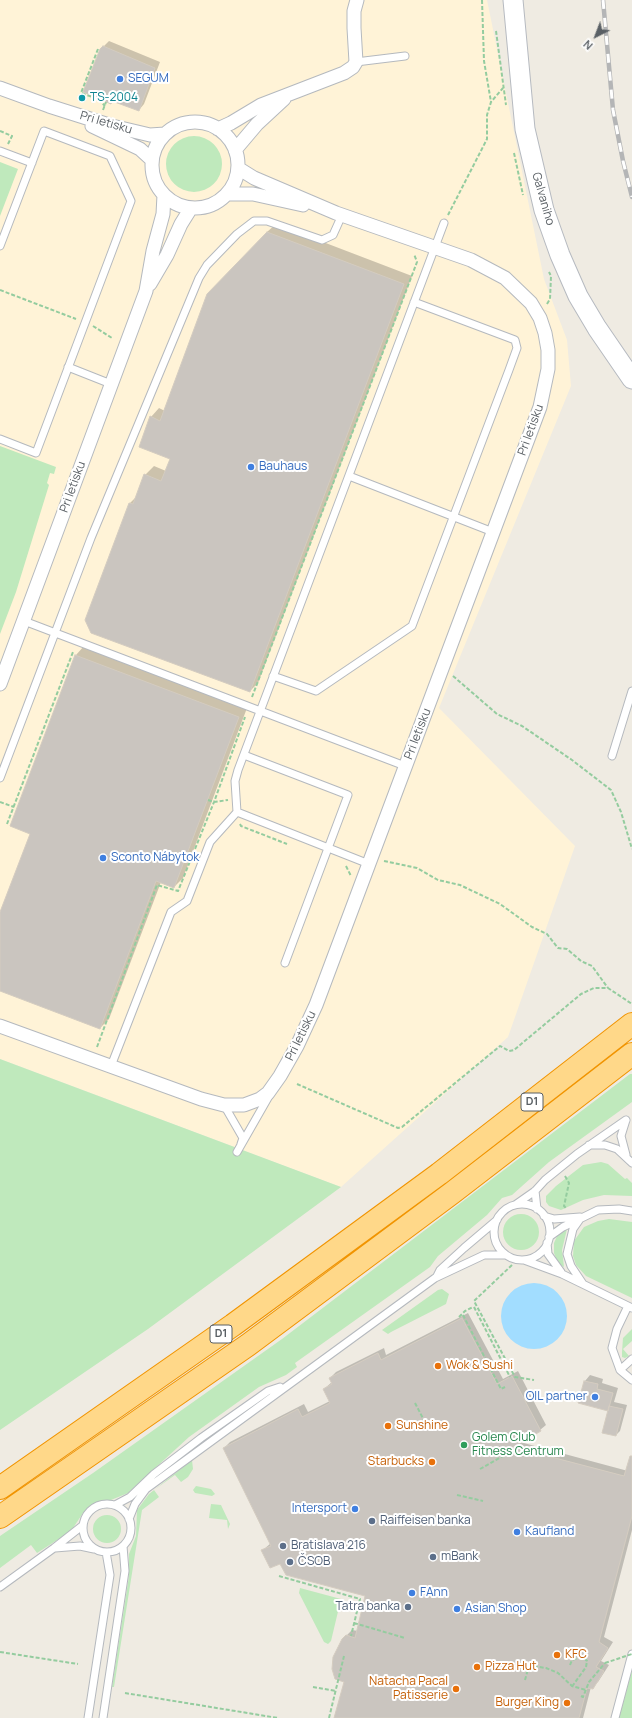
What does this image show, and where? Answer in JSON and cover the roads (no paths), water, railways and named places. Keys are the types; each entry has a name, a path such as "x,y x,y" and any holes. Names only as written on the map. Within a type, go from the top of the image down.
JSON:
{"highway":[{"name":"D1","path":"0,1488 233,1325 439,1174 629,1027"},
{"name":"D1","path":"0,1517 248,1345 452,1193 632,1054"}],"main road":[{"name":"Galvaniho","path":"513,0 525,129 544,210 560,255 578,296 597,328 632,379"}],"street":[{"path":"218,129 261,105 344,73 353,67 356,62 354,11 357,0"},
{"name":"Pri letisku","path":"0,88 49,106 143,134 165,134"},
{"path":"235,150 256,124 292,93"},
{"name":"Pri letisku","path":"49,106 140,149 152,160"},
{"path":"190,122 205,123 218,129 228,138 235,150 238,168 234,182 226,194 210,205 191,208 177,204 164,195 156,182 152,168 152,160 156,146 165,134 177,126 190,122"},
{"name":"Pri letisku","path":"0,1026 224,1105 244,1105 260,1100 268,1093 280,1076 316,1005 540,407 548,369 548,350 540,318 531,303 505,278 472,260 339,214 254,178 238,168"},
{"name":"Pri letisku","path":"226,194 253,194 339,214"},
{"name":"Pri letisku","path":"146,291 153,251 164,206 164,195"},
{"name":"Pri letisku","path":"0,684 146,291 167,255 181,224 191,208"}],"lane":[{"path":"356,62 405,56"},
{"path":"0,246 44,132 110,156 130,201 36,453 0,439"},
{"path":"2,152 32,163"},
{"path":"0,778 91,538 195,285 207,265 236,234 254,221 267,221 322,240 333,235 339,214"},
{"path":"111,1066 171,912 187,901 210,842 237,812 235,780 444,223"},
{"path":"273,676 316,691 412,626 517,348 517,343 512,338 414,302"},
{"path":"68,367 111,384"},
{"path":"348,476 493,532"},
{"path":"24,621 405,766"},
{"path":"612,756 632,692"},
{"path":"244,755 348,795 284,963"},
{"path":"237,812 328,849 370,862"},
{"path":"224,1105 243,1138 238,1152 280,1076"},
{"path":"437,1276 440,1270 497,1220 504,1210 515,1205 535,1191 545,1180 589,1145 626,1120 621,1136 629,1160"},
{"path":"589,1145 596,1144 613,1147 621,1151 629,1160"},
{"path":"535,1191 537,1209"},
{"path":"515,1205 524,1204 537,1209 544,1216 549,1226 548,1254 562,1274"},
{"path":"524,1260 538,1254 548,1240 582,1217 598,1210 619,1209 632,1211"},
{"path":"544,1216 554,1218 582,1217"},
{"path":"582,1217 573,1229 567,1254 571,1266 583,1284"},
{"path":"497,1220 494,1230 495,1241 506,1255 516,1260 524,1260 562,1274 630,1307 617,1329 612,1348 620,1370 632,1380"},
{"path":"129,1519 135,1504 146,1489 200,1451 286,1385 437,1276 484,1255 506,1255"},
{"path":"620,1370 632,1359"},
{"path":"115,1505 130,1497 154,1474 256,1399 268,1391 286,1385"},
{"path":"94,1549 84,1536 82,1526 86,1514 95,1506 103,1504 115,1505 124,1510 129,1519 130,1533 124,1546 125,1571 102,1718"},
{"path":"0,1587 82,1526"},
{"path":"54,1548 75,1546 106,1552 117,1550 124,1546"},
{"path":"88,1718 110,1575 106,1552"},
{"path":"615,1718 632,1654"}],"water":[{"path":"528,1283 540,1283 547,1285 558,1292 565,1303 567,1316 565,1329 558,1340 547,1347 540,1349 528,1349 521,1347 510,1340 503,1329 501,1322 501,1310 503,1303 510,1292 521,1285"}],"railway":[{"path":"603,0 613,110 632,197"}],"place":[{"name":"SEGUM","path":"120,79"},
{"name":"TS-2004","path":"82,98"},
{"name":"Bauhaus","path":"251,467"},
{"name":"Sconto Nábytok","path":"103,858"},
{"name":"Wok & Sushi","path":"438,1366"},
{"name":"OIL partner","path":"595,1397"},
{"name":"Sunshine","path":"388,1426"},
{"name":"Golem Club Fitness Centrum","path":"464,1445"},
{"name":"Starbucks","path":"432,1462"},
{"name":"Intersport","path":"355,1509"},
{"name":"Raiffeisen banka","path":"372,1521"},
{"name":"Kaufland","path":"517,1532"},
{"name":"Bratislava 216","path":"283,1546"},
{"name":"mBank","path":"433,1557"},
{"name":"ČSOB","path":"290,1562"},
{"name":"FAnn","path":"412,1593"},
{"name":"Tatra banka","path":"408,1607"},
{"name":"Asian Shop","path":"457,1609"},
{"name":"KFC","path":"557,1655"},
{"name":"Pizza Hut","path":"477,1667"},
{"name":"Natacha Pacal Patisserie","path":"456,1689"},
{"name":"Burger King","path":"567,1703"}]}
